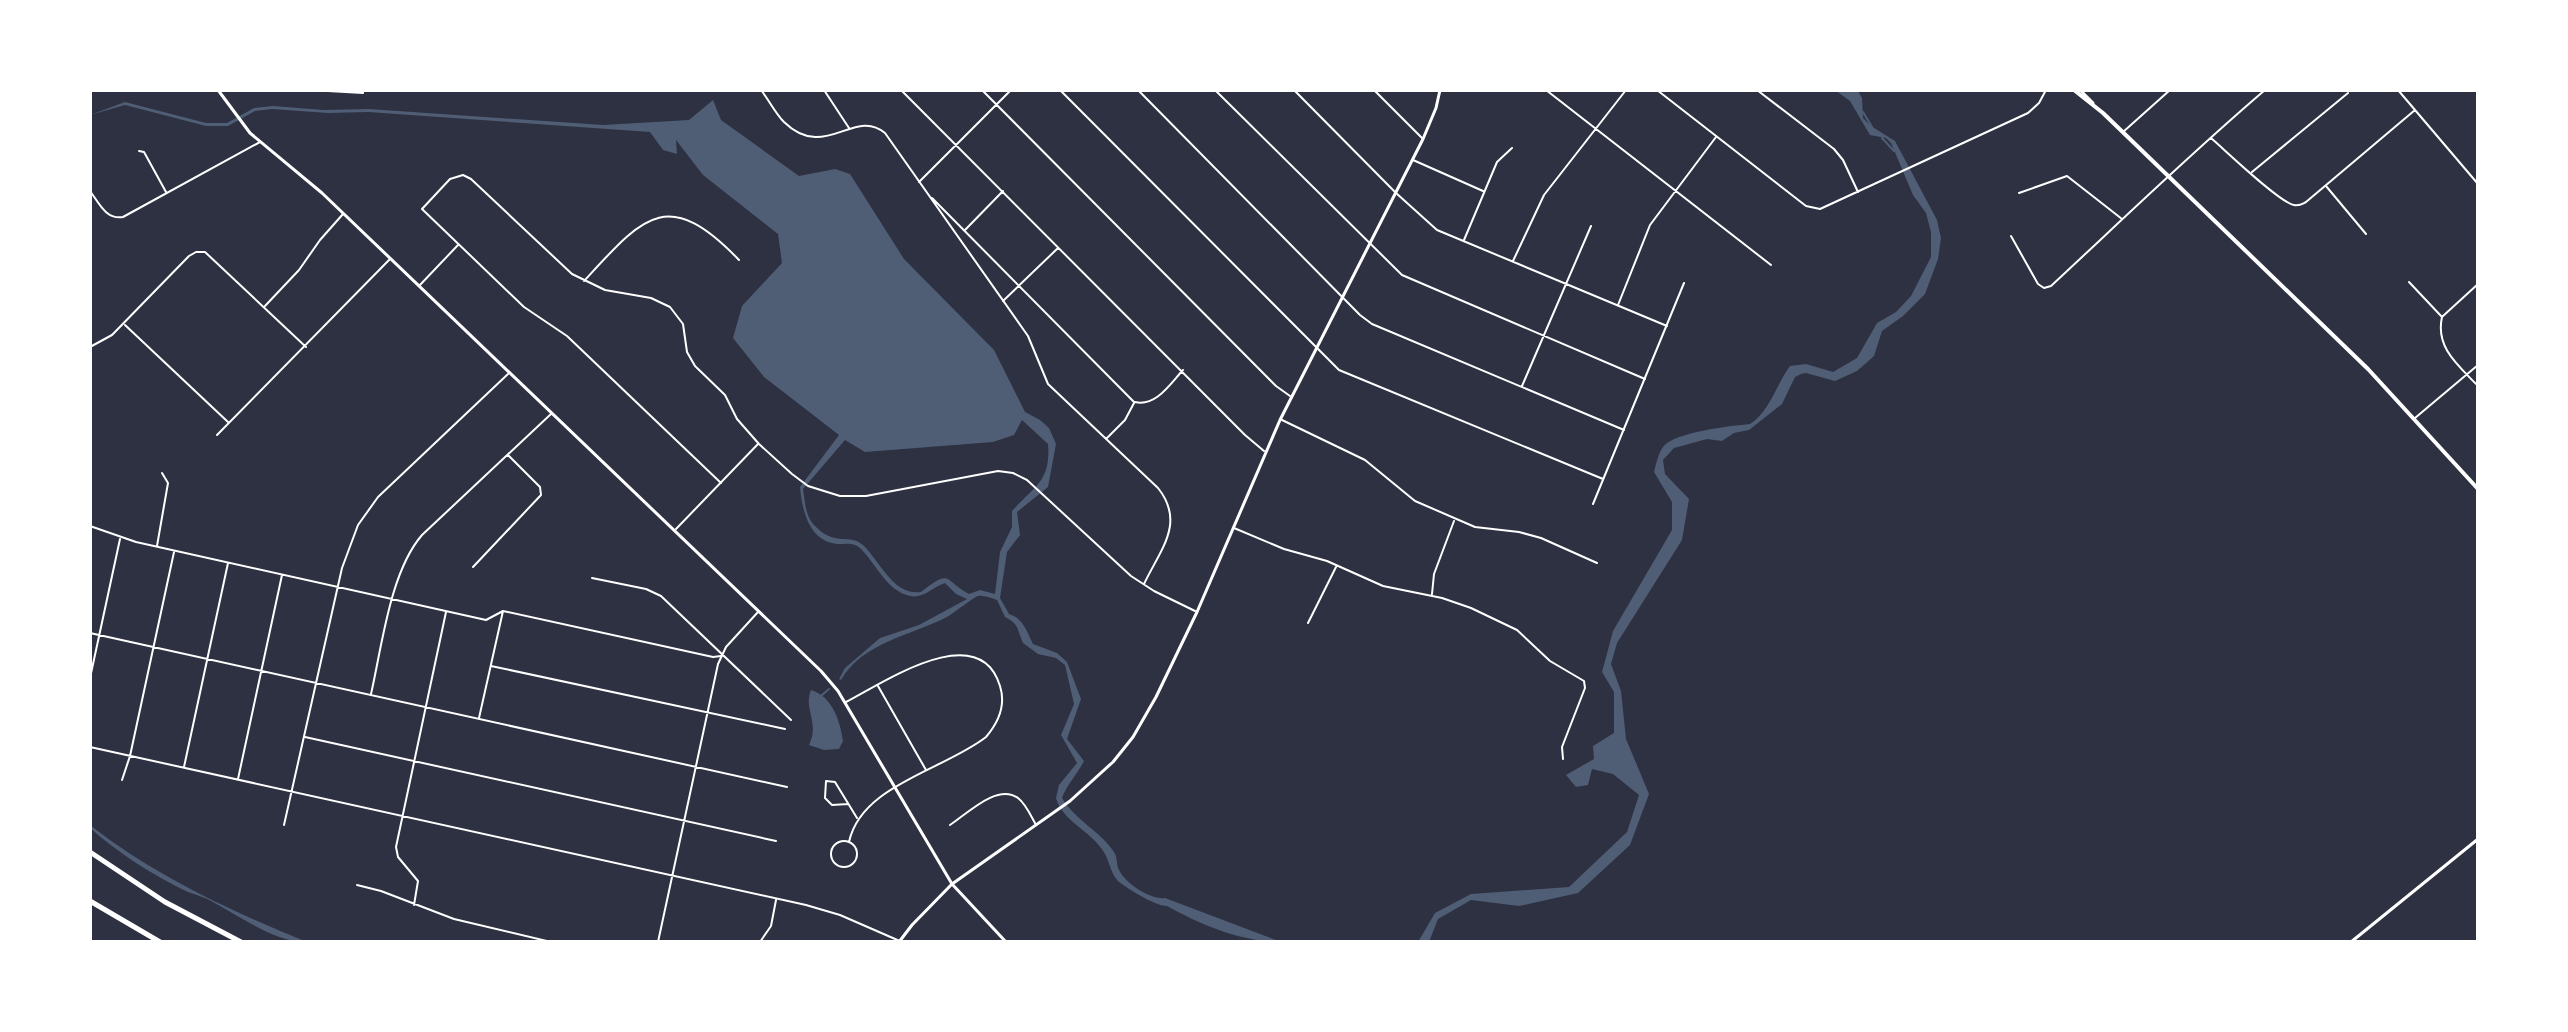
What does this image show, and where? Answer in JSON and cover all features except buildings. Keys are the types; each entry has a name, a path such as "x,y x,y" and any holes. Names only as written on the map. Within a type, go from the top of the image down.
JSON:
{"highway":[{"path":"90,852 165,902 241,942"},
{"path":"90,901 160,942"}],"main road":[{"path":"2074,90 2170,176 2368,369 2478,489"}],"street":[{"path":"218,90 240,122 343,214 821,671 846,702 952,884 1006,942"},
{"path":"275,90 291,90"},
{"path":"310,90 363,92"},
{"path":"761,90 783,121 807,137 821,139 863,125 881,129 1032,343 1048,384 1158,488 1171,510 1169,531 1143,585"},
{"path":"824,90 849,129"},
{"path":"901,90 1245,435 1265,451"},
{"path":"982,90 1276,386 1291,397"},
{"path":"919,182 1011,90"},
{"path":"1060,90 1339,370 1603,479"},
{"path":"1138,90 1372,324 1624,430"},
{"path":"1215,90 1402,275 1645,379"},
{"path":"1294,90 1437,230 1667,326"},
{"path":"1374,90 1423,139"},
{"path":"90,747 776,899 840,915 900,941 952,884 1070,801 1113,762 1133,737 1197,612 1291,397 1423,139 1440,90"},
{"path":"1546,90 1771,265"},
{"path":"1513,262 1544,195 1626,90"},
{"path":"1657,90 1812,209 1825,208 2028,113 2039,103 2046,90"},
{"path":"1664,96 1669,90"},
{"path":"2080,90 2095,106"},
{"path":"2123,132 2170,90"},
{"path":"2011,236 2038,284 2045,288 2051,286 2210,137 2265,90"},
{"path":"2398,90 2478,184"},
{"path":"1760,91 1834,149 1843,160 1858,193"},
{"path":"2251,173 2348,93"},
{"path":"2210,137 2294,205 2302,204 2415,110"},
{"path":"1618,305 1643,239 1658,212 1717,136"},
{"path":"90,191 107,214 120,218 261,142"},
{"path":"1463,241 1497,162 1512,148"},
{"path":"139,151 144,152 167,193"},
{"path":"1413,160 1484,191"},
{"path":"721,483 567,336 524,307 422,209 450,179 458,175 471,179 563,267 584,281 617,294 651,298 670,307 683,324 690,359 725,395 737,419 759,444 801,481 840,496 866,496 998,471 1021,476 1143,585 1197,612"},
{"path":"2019,193 2067,176 2123,220"},
{"path":"2325,186 2366,234"},
{"path":"965,231 1003,191"},
{"path":"927,193 1134,402 1144,404 1153,401 1183,370"},
{"path":"264,307 299,270 343,214"},
{"path":"584,281 634,229 647,221 663,218 681,218 697,224 709,231 739,260"},
{"path":"1521,387 1591,226"},
{"path":"419,286 459,244"},
{"path":"1003,301 1058,247"},
{"path":"90,347 112,335 189,256 201,251 306,347"},
{"path":"217,435 390,259"},
{"path":"2409,282 2442,317"},
{"path":"1593,504 1684,283"},
{"path":"2478,284 2447,310 2442,317 2441,334 2445,348 2478,386"},
{"path":"124,324 230,424"},
{"path":"2415,419 2478,365"},
{"path":"284,825 337,587 353,535 371,506 509,373"},
{"path":"1105,439 1125,420 1134,402"},
{"path":"370,695 400,572 414,544 551,413"},
{"path":"1280,420 1365,460 1406,495 1455,518 1486,529 1529,534 1597,563"},
{"path":"675,531 759,444"},
{"path":"473,567 541,495 540,487 507,455"},
{"path":"157,547 168,483 162,473"},
{"path":"1432,595 1434,574 1455,518"},
{"path":"90,526 157,547 486,620 503,611 713,657 721,656 728,658 791,720"},
{"path":"1233,527 1396,590 1459,603 1508,625 1527,638 1550,661 1584,681 1585,688 1562,747 1563,759"},
{"path":"90,678 121,537"},
{"path":"122,780 175,551"},
{"path":"184,768 228,563"},
{"path":"1308,623 1337,566"},
{"path":"238,780 282,575"},
{"path":"592,578 646,589 661,596 721,656"},
{"path":"414,905 418,881 396,852 446,611"},
{"path":"479,719 503,611"},
{"path":"658,942 721,656 759,611"},
{"path":"90,633 787,787"},
{"path":"846,702 925,662 954,654 976,659 989,667 997,678 1002,707 991,731 980,741 868,807 857,819 849,842"},
{"path":"491,666 785,729"},
{"path":"878,686 926,771"},
{"path":"304,736 776,841"},
{"path":"848,804 832,805 825,798 826,781 835,782 857,819"},
{"path":"950,825 994,796 1005,794 1019,799 1036,826"},
{"path":"2351,942 2478,839"},
{"path":"841,842 849,842 856,848 855,861 848,867 839,866 833,861 832,849 841,842"},
{"path":"357,885 464,922 551,942"},
{"path":"760,942 771,926 776,899"}],"water":[{"path":"1835,90 1858,91 1862,98 1863,118 1895,141 1937,220 1941,238 1938,259 1925,294 1882,331 1874,356 1857,371 1835,381 1801,374 1795,377 1782,404 1749,430 1734,433 1722,441 1707,439 1674,448 1663,460 1665,474 1689,499 1682,540 1617,643 1611,664 1621,691 1626,739 1649,794 1630,845 1578,893 1519,906 1471,900 1438,919 1429,942 1418,942 1435,913 1471,894 1569,887 1627,832 1639,795 1613,774 1592,769 1588,785 1576,787 1566,775 1594,759 1593,746 1614,733 1614,692 1602,672 1613,631 1672,530 1672,502 1654,472 1661,450 1678,437 1750,424 1768,405 1790,366 1806,364 1833,372 1857,358 1877,323 1896,312 1911,296 1931,257 1931,232 1926,213 1913,195 1891,143 1886,138 1870,135 1850,101"},
{"path":"713,100 721,120 799,176 835,169 850,174 904,259 994,350 1025,412 1049,428 1056,444 1048,487 1017,512 1020,535 1007,552 1000,598 1009,614 1024,626 1033,644 1057,653 1067,662 1081,699 1067,739 1084,761 1062,798 1108,845 1115,854 1122,875 1139,890 1281,942 1237,936 1208,926 1149,900 1118,881 1101,848 1069,819 1056,798 1059,785 1077,763 1061,735 1074,704 1065,665 1056,658 1038,654 1023,643 1017,627 1005,617 997,600 978,596 933,624 874,648 839,679 845,668 880,638 919,625 967,599 956,594 945,583 919,596 902,593 888,583 858,547 828,542 814,531 805,515 800,487 839,435 764,377 733,338 742,306 782,263 778,234 703,175 676,140 677,154 663,150 650,132 368,112 272,109 255,111 228,126 206,126 125,105 90,115 125,102 206,123 227,123 254,108 273,106 324,110 369,109 603,125 689,120","holes":["1022,420 1048,444 1044,475 1012,511 1012,527 1000,552 995,594 980,590 969,594 943,578 921,592 903,589 864,546 822,532 807,512 803,489 845,440 865,452 993,442 1014,435"]},
{"path":"811,690 825,698 834,711 843,741 839,749 824,750 809,745 813,730 809,704"},
{"path":"90,825 194,891 307,942 269,933 162,879 112,846"}],"waterway":[{"path":"1863,112 1872,127"},
{"path":"1882,138 1894,151"},
{"path":"822,695 829,689"}]}
